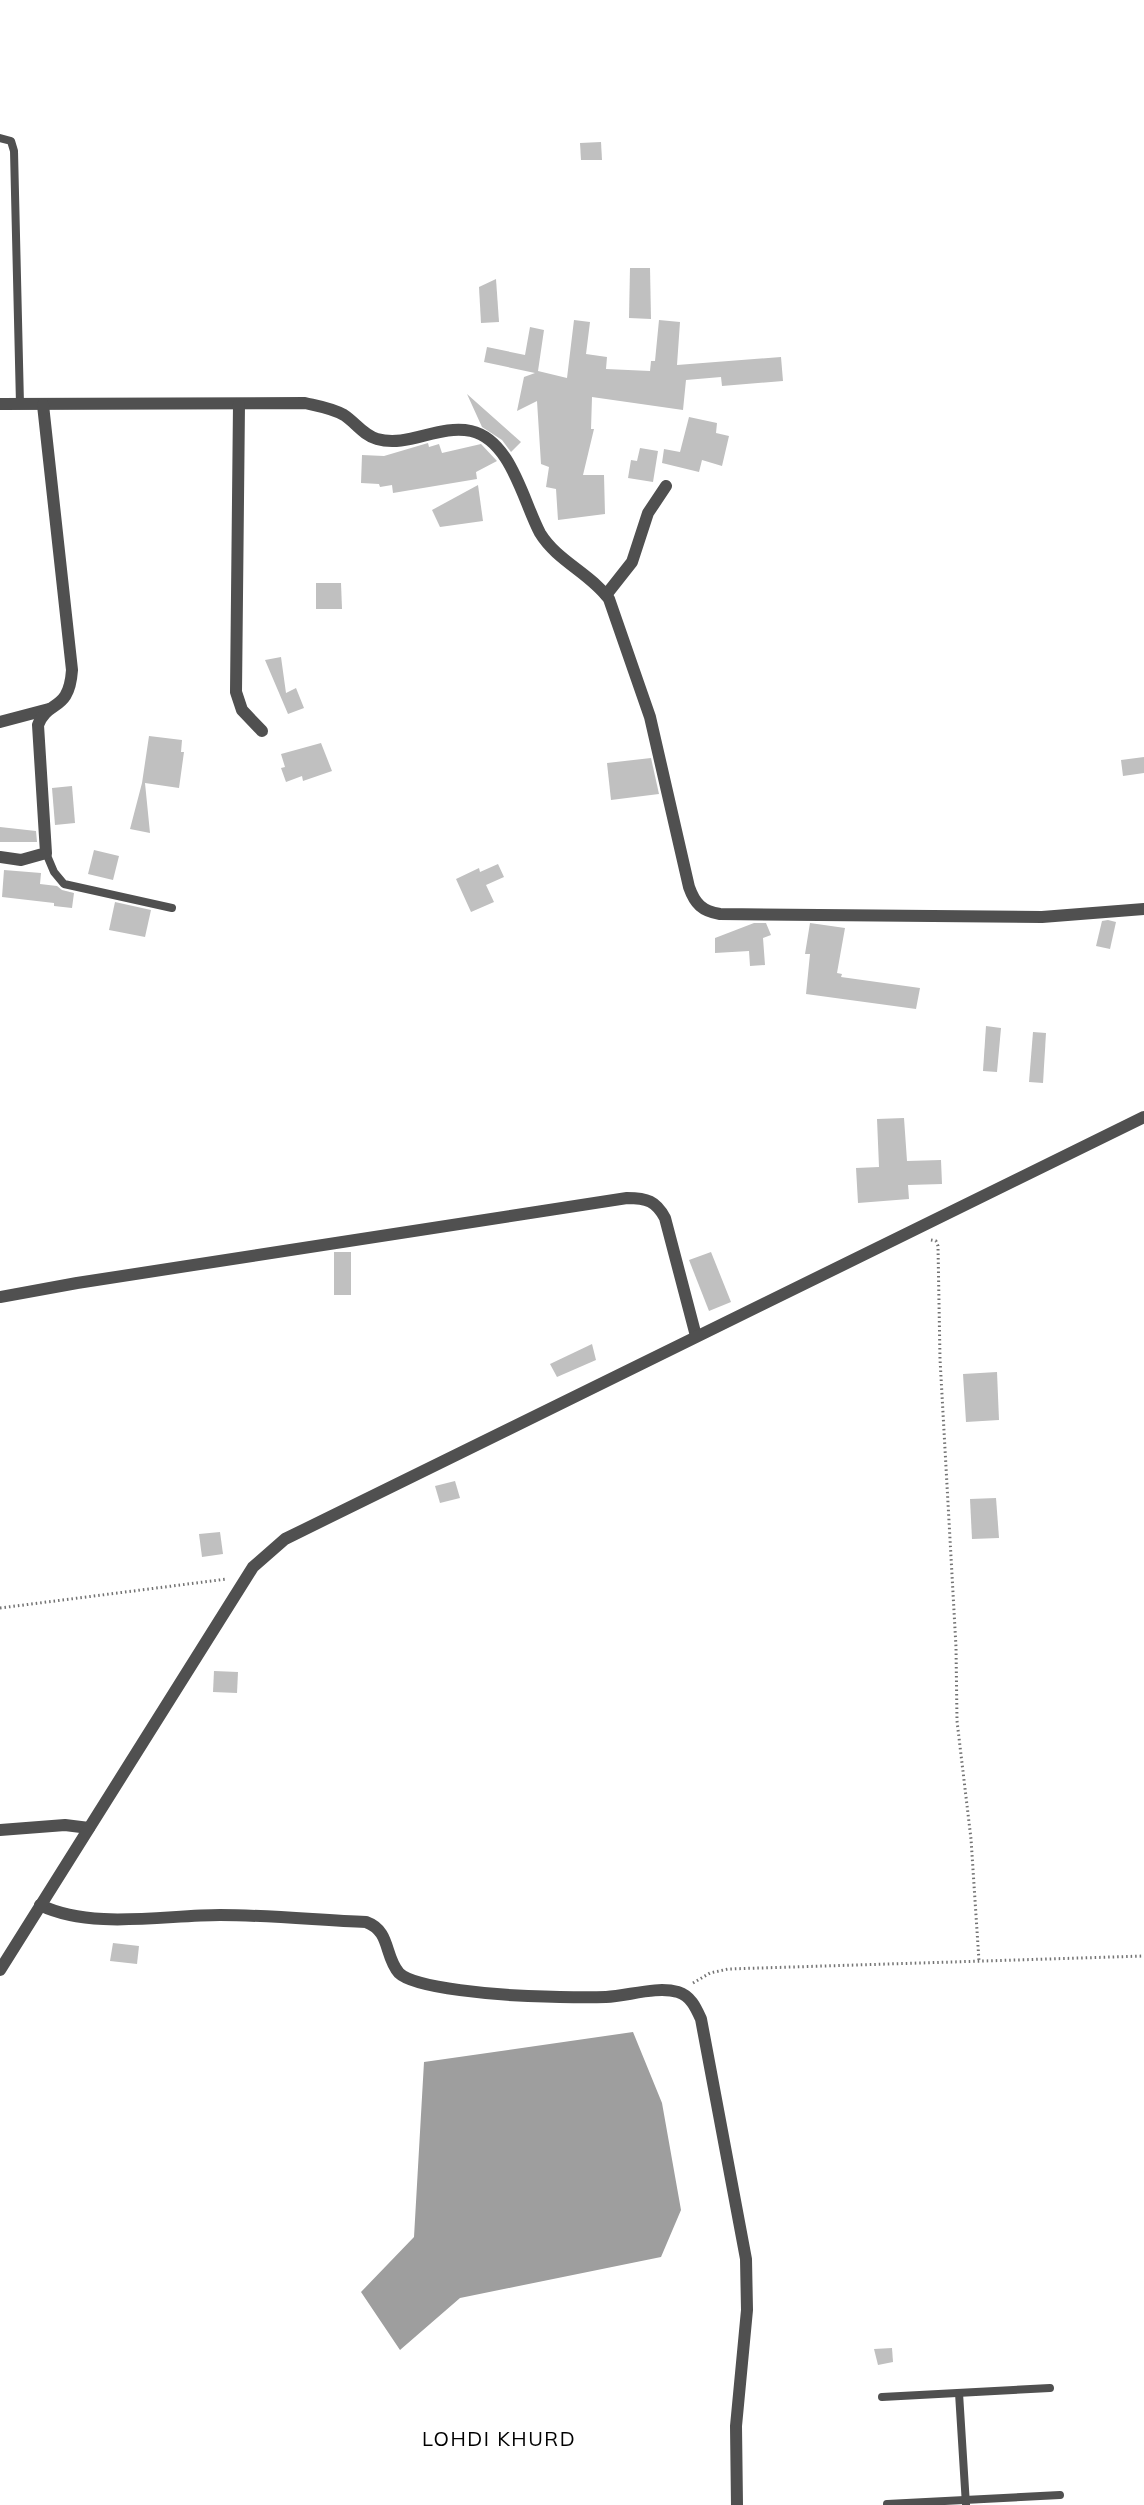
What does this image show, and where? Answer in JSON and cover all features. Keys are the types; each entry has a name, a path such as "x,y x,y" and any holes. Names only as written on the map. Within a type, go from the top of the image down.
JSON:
{"street":[{"path":"0,404 305,403 328,408 345,415 374,439 391,442 454,430 471,430 484,435 504,455 541,533 551,548 606,595 651,717 689,887 699,907 720,914 872,917 1042,917 1144,909"},
{"path":"239,404 236,692 242,710 262,731"},
{"path":"0,857 21,861 46,853 38,724 40,719 66,696 71,684 72,670 43,405"},
{"path":"606,595 632,562 648,513 666,486"},
{"path":"0,722 53,708"},
{"path":"0,1970 44,1907 89,1828 248,1576 270,1551 285,1539 1144,1117"},
{"path":"0,1297 77,1283 627,1198 644,1198 660,1208 665,1218 696,1336"},
{"path":"0,1830 65,1825 89,1828"},
{"path":"44,1907 66,1915 141,1920 219,1915 366,1922 379,1929 395,1967 404,1977 419,1983 528,1996 602,1997 658,1991 679,1992 689,1998 700,2019 746,2259 747,2310 736,2426 737,2505"}],"lane":[{"path":"0,138 11,141 14,151 20,404"},
{"path":"46,853 54,872 64,884 172,908"},
{"path":"882,2397 1050,2388"},
{"path":"959,2393 965,2502"},
{"path":"887,2504 965,2502 1060,2494"}],"path":[{"path":"921,1227 928,1239 936,1241 938,1246 940,1359 956,1647 957,1721 971,1839 979,1961"},
{"path":"0,1608 248,1576"},
{"path":"679,1992 710,1973 728,1969 1144,1956"}],"shaded area":[{"path":"633,2032 662,2103 681,2210 661,2257 460,2298 400,2350 361,2292 414,2237 424,2062"}],"building":[{"path":"601,142 602,160 581,160 580,143"},
{"path":"630,268 650,268 651,319 629,318"},
{"path":"496,279 499,322 481,323 479,287"},
{"path":"574,320 590,322 586,354 607,357 606,369 650,371 651,361 655,361 659,320 680,322 677,365 781,357 783,381 722,386 721,377 686,380 683,410 592,397 591,429 594,429 583,475 604,475 605,514 558,520 556,489 546,487 549,467 541,464 537,401 517,411 524,377 535,373 484,362 487,347 525,355 530,327 544,330 538,371 567,378"},
{"path":"467,394 521,442 511,452 502,440 482,427"},
{"path":"689,417 717,423 716,433 729,436 722,466 702,460 699,472 662,463 664,449 680,452"},
{"path":"428,443 429,447 439,444 442,453 481,444 497,461 476,472 477,479 393,493 392,485 380,487 379,484 361,483 362,455 384,456"},
{"path":"640,448 658,451 653,482 628,478 631,460 637,461"},
{"path":"478,485 483,521 440,527 432,510"},
{"path":"316,583 341,583 342,609 316,609"},
{"path":"281,657 286,693 296,688 304,708 288,714 265,660"},
{"path":"149,736 182,740 181,752 184,752 179,788 145,783 150,833 130,829 142,783"},
{"path":"321,743 332,771 303,781 302,776 286,782 281,768 285,767 281,754"},
{"path":"1144,757 1144,773 1123,776 1121,760"},
{"path":"651,758 659,794 611,800 607,763"},
{"path":"72,786 75,823 55,825 52,788"},
{"path":"0,827 36,831 37,842 0,842"},
{"path":"94,850 119,856 113,880 88,874"},
{"path":"498,864 504,877 486,885 494,902 471,912 456,879 479,868 480,872"},
{"path":"4,870 41,873 40,884 57,886 74,893 72,908 54,906 54,903 2,897"},
{"path":"115,902 151,910 145,937 109,930"},
{"path":"1102,921 1116,922 1110,949 1096,946"},
{"path":"754,923 766,923 771,935 763,938 765,965 750,966 749,951 715,953 715,938"},
{"path":"810,923 845,928 837,973 842,974 841,977 920,988 916,1009 806,994 810,954 805,954"},
{"path":"986,1026 1001,1028 997,1072 983,1071"},
{"path":"1033,1032 1046,1033 1043,1083 1029,1082"},
{"path":"904,1118 907,1161 941,1160 942,1184 908,1185 909,1199 858,1203 856,1168 879,1167 877,1119"},
{"path":"334,1252 351,1252 351,1295 334,1295"},
{"path":"711,1252 731,1302 709,1311 689,1260"},
{"path":"592,1344 596,1360 557,1377 550,1364"},
{"path":"997,1372 999,1420 966,1422 963,1374"},
{"path":"455,1481 460,1498 440,1503 435,1486"},
{"path":"996,1498 999,1538 972,1539 970,1499"},
{"path":"220,1532 223,1554 202,1557 199,1534"},
{"path":"214,1671 238,1672 237,1693 213,1692"},
{"path":"113,1943 139,1946 137,1964 110,1961"},
{"path":"892,2348 893,2362 878,2365 874,2349"}],"district":[{"name":"LOHDI KHURD","path":"499,2439"}]}
